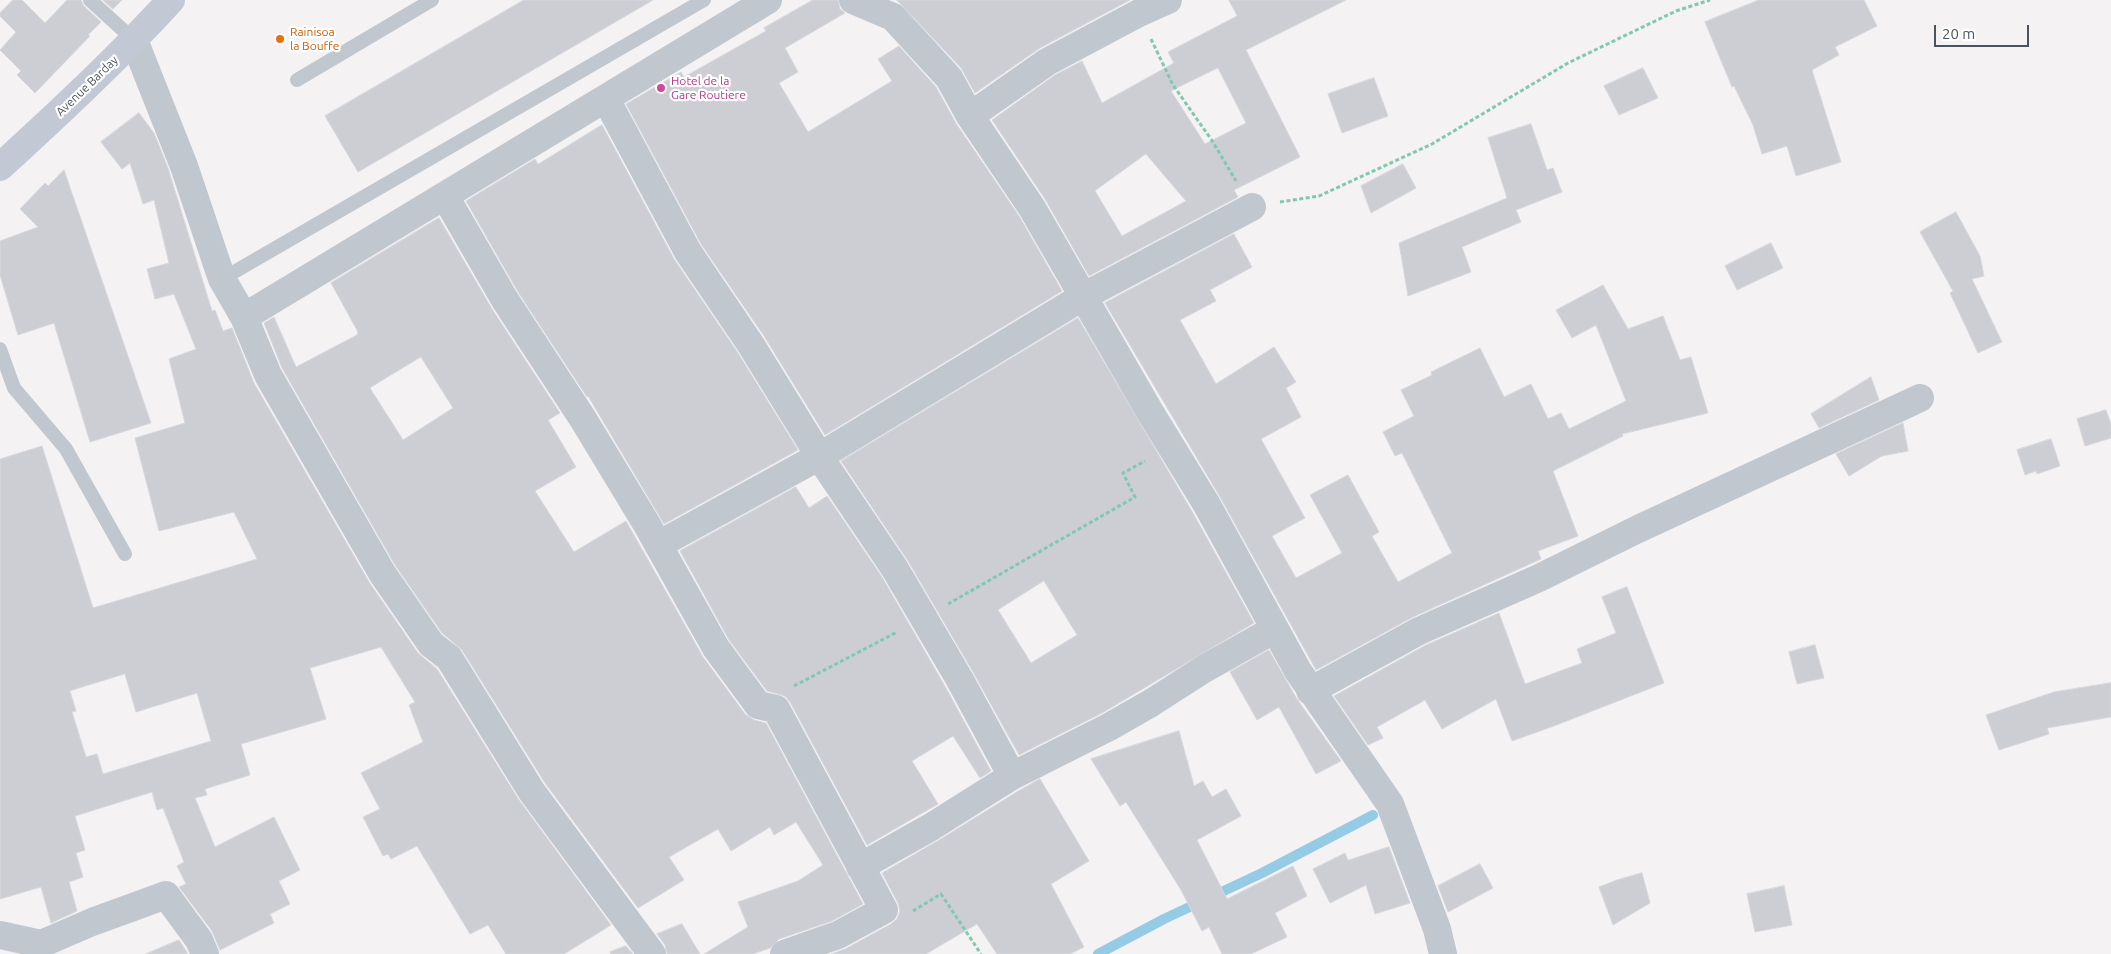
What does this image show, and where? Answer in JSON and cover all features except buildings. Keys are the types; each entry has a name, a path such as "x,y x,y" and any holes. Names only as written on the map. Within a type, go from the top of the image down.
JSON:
{"main road":[{"name":"Avenue Barday","path":"0,167 74,99 134,40 171,0"}],"street":[{"path":"244,317 768,0"},
{"path":"853,0 893,17 948,78 970,116 1032,208 1170,446 1207,505 1310,691 1390,804 1437,929 1443,954"},
{"path":"970,116 1046,62 1139,13 1168,0"},
{"path":"134,40 184,166 222,279 244,317 268,375 382,573 431,644 448,658 532,792 652,954"},
{"path":"606,99 688,252 751,345 820,456 895,569 1012,776"},
{"path":"446,196 505,300 583,419 658,545 716,648 758,705 776,709 884,910 838,935 784,954"},
{"path":"658,545 820,456 1084,296 1252,207"},
{"path":"1310,691 1419,631 1539,578 1636,530 1920,398"},
{"path":"860,867 931,827 1012,776 1151,704 1204,669 1275,629"},
{"path":"0,935 41,944 92,922 166,895 199,940 205,954"}],"lane":[{"path":"90,0 134,40"},
{"path":"297,80 432,0"},
{"path":"222,279 704,0"},
{"path":"0,349 14,388 66,449 125,554"}],"path":[{"path":"1139,13 1173,85 1213,142 1252,207 1319,196 1432,144 1568,63 1676,11 1710,0"},
{"path":"758,705 923,618 1135,496 1123,473 1170,446"},
{"path":"884,910 897,920 941,894 981,954"}],"waterway":[{"path":"1098,954 1164,919 1262,873 1373,815"}],"place":[{"name":"Rainisoa la Bouffe","path":"280,39"},
{"name":"Hotel de la Gare Routiere","path":"661,88"}]}
